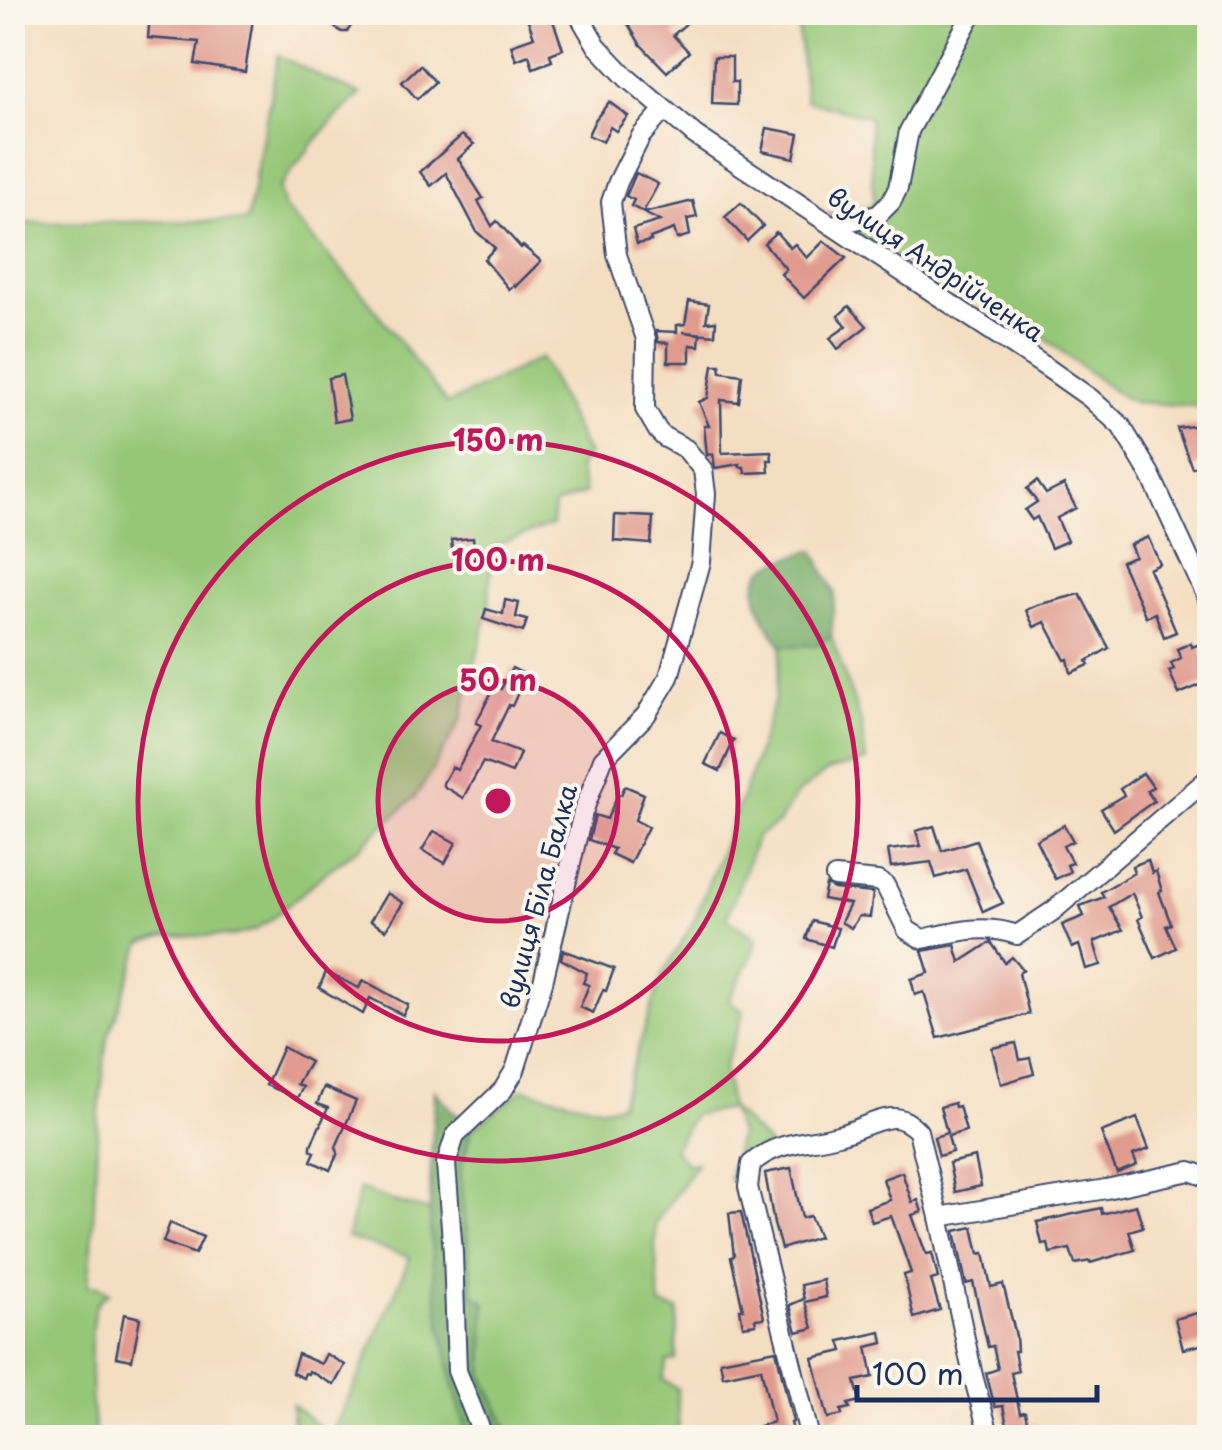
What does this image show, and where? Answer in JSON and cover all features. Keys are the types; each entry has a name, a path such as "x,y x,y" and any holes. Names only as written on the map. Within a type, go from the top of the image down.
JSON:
{"street":[{"name":"вулиця Андрійченка","path":"577,12 598,46 627,78 695,135 1061,377 1120,426 1150,474 1210,604"},
{"path":"833,225 878,214 891,202 898,188 909,131 973,12"},
{"name":"вулиця Біла Балка","path":"484,1438 457,1371 446,1164 456,1136 503,1090 515,1070 543,982 583,812 602,759 646,715 669,677 701,562 706,494 702,470 686,448 658,431 646,409 646,339 617,255 611,202 641,136 664,110"},
{"path":"835,878 878,881 885,886 907,930 922,939 998,928 1018,934 1053,911 1210,777"},
{"path":"810,1438 748,1187 750,1164 778,1146 839,1135 890,1118 903,1120 918,1131 990,1438"},
{"path":"939,1217 1190,1171 1210,1178"}],"green space":[{"path":"783,13 1208,13 1209,407 1133,402 1016,316 968,287 948,291 828,214 874,205 869,117 806,100 797,17"},
{"path":"278,55 361,94 307,150 279,188 283,206 365,296 447,404 541,358 588,455 578,469 585,493 554,505 552,525 497,545 489,607 461,720 415,797 361,846 255,930 233,936 166,936 142,943 107,1039 98,1120 88,1285 109,1293 97,1304 92,1329 91,1390 96,1437 13,1437 12,223 247,221"},
{"path":"814,550 835,593 831,636 815,645 782,646 759,606 756,584 768,567"},
{"path":"831,636 861,722 866,761 827,771 796,795 778,823 757,836 727,918 757,939 729,1001 744,1012 724,1067 730,1108 769,1145 752,1152 741,1181 729,1179 739,1134 730,1109 693,1115 674,1149 687,1164 697,1163 656,1222 660,1305 678,1310 676,1359 667,1362 663,1380 677,1389 679,1437 512,1437 483,1375 485,1302 473,1295 460,1171 471,1130 523,1089 604,1108 620,1104 662,976 694,921 750,776 775,699 782,646 815,645"},
{"path":"435,1091 471,1130 460,1171 473,1295 485,1302 483,1375 512,1437 468,1437 447,1352 436,1295 431,1237"},
{"path":"360,1189 430,1211 436,1285 451,1376 468,1437 293,1437 292,1405 330,1435 410,1257 347,1238"}],"building":[{"path":"150,12 254,12 245,72 195,64 199,42 148,38"},
{"path":"312,12 360,12 347,32 342,32"},
{"path":"525,12 550,12 563,49 550,54 552,61 533,68 529,55 516,60 511,45 534,37"},
{"path":"621,12 681,12 689,21 673,35 689,52 667,72 640,44"},
{"path":"714,57 732,57 737,105 712,104"},
{"path":"420,65 435,82 417,99 402,82"},
{"path":"609,102 628,116 616,131 610,127 603,142 588,135"},
{"path":"767,128 799,134 794,158 762,151"},
{"path":"462,135 474,144 458,159 483,198 478,201 492,226 497,221 521,248 541,261 509,289 484,259 495,248 477,232 446,173 431,186 420,172"},
{"path":"636,173 658,184 643,212 631,206 634,200 626,196"},
{"path":"693,201 697,217 687,219 690,235 677,239 674,229 637,244 633,229 660,221 644,213"},
{"path":"741,203 763,226 747,241 725,217"},
{"path":"776,232 790,248 795,244 807,258 824,241 846,258 804,298 781,274 786,269 764,243"},
{"path":"689,301 709,304 706,322 716,321 715,335 683,332 700,334 699,346 690,345 690,362 668,362 668,343 658,342 656,331 677,332 677,325 685,324"},
{"path":"849,306 867,326 838,349 830,338 847,326 838,316"},
{"path":"713,365 720,365 721,372 742,375 739,402 721,400 722,453 771,451 769,472 745,473 740,464 715,468 713,454 707,455 704,426 709,426 699,402 708,398"},
{"path":"342,375 350,419 334,422 328,378"},
{"path":"1210,424 1210,461 1192,468 1177,428"},
{"path":"1037,481 1046,494 1064,485 1076,508 1057,518 1067,541 1051,548 1037,517 1032,520 1025,510 1037,502 1027,489"},
{"path":"615,515 653,517 651,544 614,541"},
{"path":"1148,537 1160,564 1149,569 1176,632 1164,637 1155,613 1146,617 1121,562 1135,557 1130,545"},
{"path":"473,538 476,562 454,565 451,540"},
{"path":"1080,594 1109,648 1087,661 1089,665 1071,673 1068,659 1065,660 1045,622 1034,627 1026,610"},
{"path":"505,600 519,603 516,617 527,620 523,632 483,619 486,609 503,614"},
{"path":"1191,643 1192,647 1200,644 1210,666 1210,681 1179,694 1169,671 1174,669 1171,663 1181,658 1177,649"},
{"path":"512,668 526,675 491,742 520,753 512,773 483,762 463,798 443,783 452,767 457,770 481,725 476,723 495,685 501,689"},
{"path":"720,733 734,740 720,771 705,764"},
{"path":"1143,773 1153,787 1147,791 1154,801 1114,830 1101,809 1124,795 1120,789"},
{"path":"625,786 644,794 635,820 648,827 630,863 611,854 614,849 589,840 595,815 607,819"},
{"path":"1064,825 1073,841 1063,846 1072,863 1067,865 1070,872 1055,879 1036,840"},
{"path":"934,826 942,851 976,840 1003,903 983,912 966,869 936,878 931,862 891,867 888,850 921,846 916,831"},
{"path":"434,831 456,843 445,863 422,850"},
{"path":"1148,860 1152,873 1156,871 1171,924 1166,926 1176,948 1155,958 1138,919 1142,917 1132,893 1109,907 1123,930 1094,942 1101,965 1086,969 1079,945 1072,948 1062,925 1084,916 1080,906 1104,897 1101,892 1134,873 1132,866"},
{"path":"826,885 873,893 870,917 859,916 851,928 841,922 850,904 823,899"},
{"path":"387,893 403,903 386,930 370,921"},
{"path":"812,921 838,928 832,947 806,939"},
{"path":"991,942 1005,963 1012,957 1023,970 1019,973 1029,1014 938,1038 924,992 915,995 911,979 929,973 922,951 955,945 960,962"},
{"path":"563,950 614,969 593,1013 580,1007 589,985 583,983 587,973 561,959"},
{"path":"326,972 359,988 363,980 408,1005 403,1015 370,998 363,1014 319,988"},
{"path":"1016,1043 1020,1060 1030,1058 1034,1074 1001,1084 992,1048"},
{"path":"283,1047 310,1062 297,1084 303,1087 297,1098 266,1085"},
{"path":"324,1087 356,1101 330,1170 311,1161 315,1152 311,1145 328,1108 317,1104"},
{"path":"954,1103 959,1106 966,1131 948,1136 952,1152 939,1156 934,1137 947,1133 940,1107"},
{"path":"1137,1118 1149,1149 1133,1155 1137,1165 1117,1173 1101,1132"},
{"path":"975,1157 981,1186 955,1192 949,1163"},
{"path":"791,1168 802,1218 810,1216 819,1237 781,1249 765,1173"},
{"path":"902,1172 912,1202 918,1200 922,1212 912,1215 926,1254 932,1253 938,1278 931,1280 940,1310 914,1318 904,1275 911,1273 891,1216 872,1222 867,1208 890,1200 883,1179"},
{"path":"1136,1205 1143,1227 1129,1231 1135,1250 1075,1264 1070,1249 1050,1253 1048,1243 1042,1244 1037,1222 1101,1208 1102,1214"},
{"path":"741,1212 764,1318 743,1326 731,1257 734,1256 729,1213"},
{"path":"170,1223 203,1237 195,1254 163,1242"},
{"path":"973,1227 979,1254 984,1253 991,1287 1003,1284 1016,1336 1018,1371 1011,1373 1020,1413 1025,1412 1028,1426 1037,1424 1040,1438 1002,1438 1002,1433 1008,1431 1003,1406 995,1407 986,1373 998,1369 993,1346 988,1347 973,1282 966,1284 955,1231"},
{"path":"823,1280 826,1297 805,1302 813,1328 797,1332 790,1305 804,1299 801,1285"},
{"path":"1197,1313 1205,1344 1183,1349 1175,1319"},
{"path":"124,1314 140,1318 132,1360 116,1357"},
{"path":"881,1332 883,1343 867,1347 873,1377 855,1381 860,1401 848,1404 850,1408 841,1410 842,1415 828,1418 813,1358 843,1351 840,1341"},
{"path":"776,1350 793,1422 793,1431 788,1432 790,1438 763,1438 759,1426 773,1422 761,1368 723,1376 720,1361"},
{"path":"298,1354 321,1364 326,1354 345,1365 334,1385 309,1371 303,1378 292,1373"}]}
